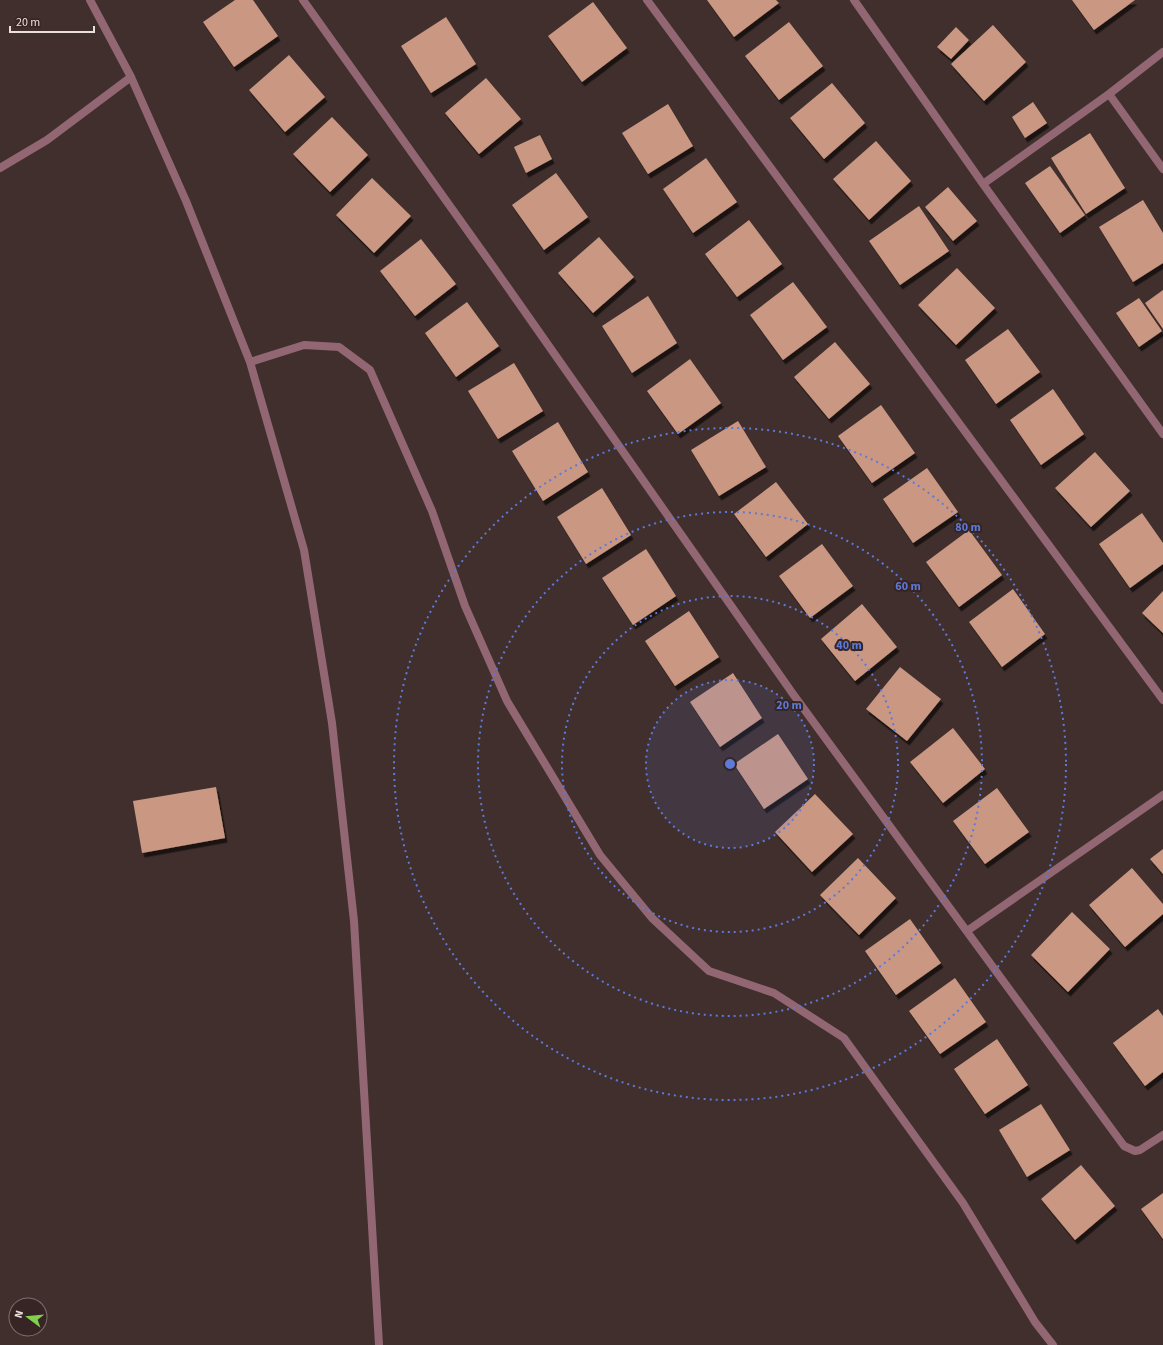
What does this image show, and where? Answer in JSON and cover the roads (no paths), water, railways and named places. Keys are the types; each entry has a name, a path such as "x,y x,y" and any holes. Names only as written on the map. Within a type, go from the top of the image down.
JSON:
{"street":[{"path":"90,0 131,77 186,201 250,362 304,550 332,723 354,921 379,1345"},
{"path":"303,0 497,272 793,694 1124,1146 1135,1151 1140,1150 1163,1135"},
{"path":"647,0 1163,700"},
{"path":"854,0 983,184 1163,434"},
{"path":"983,184 1109,94 1163,52"},
{"path":"0,168 47,140 131,77"},
{"path":"1109,94 1163,169"},
{"path":"250,362 304,344 339,347 370,370 432,511 465,606 507,702 600,854 652,918 709,971 774,993 844,1038 964,1203 1035,1322 1053,1345"},
{"path":"967,931 1163,796"}]}
